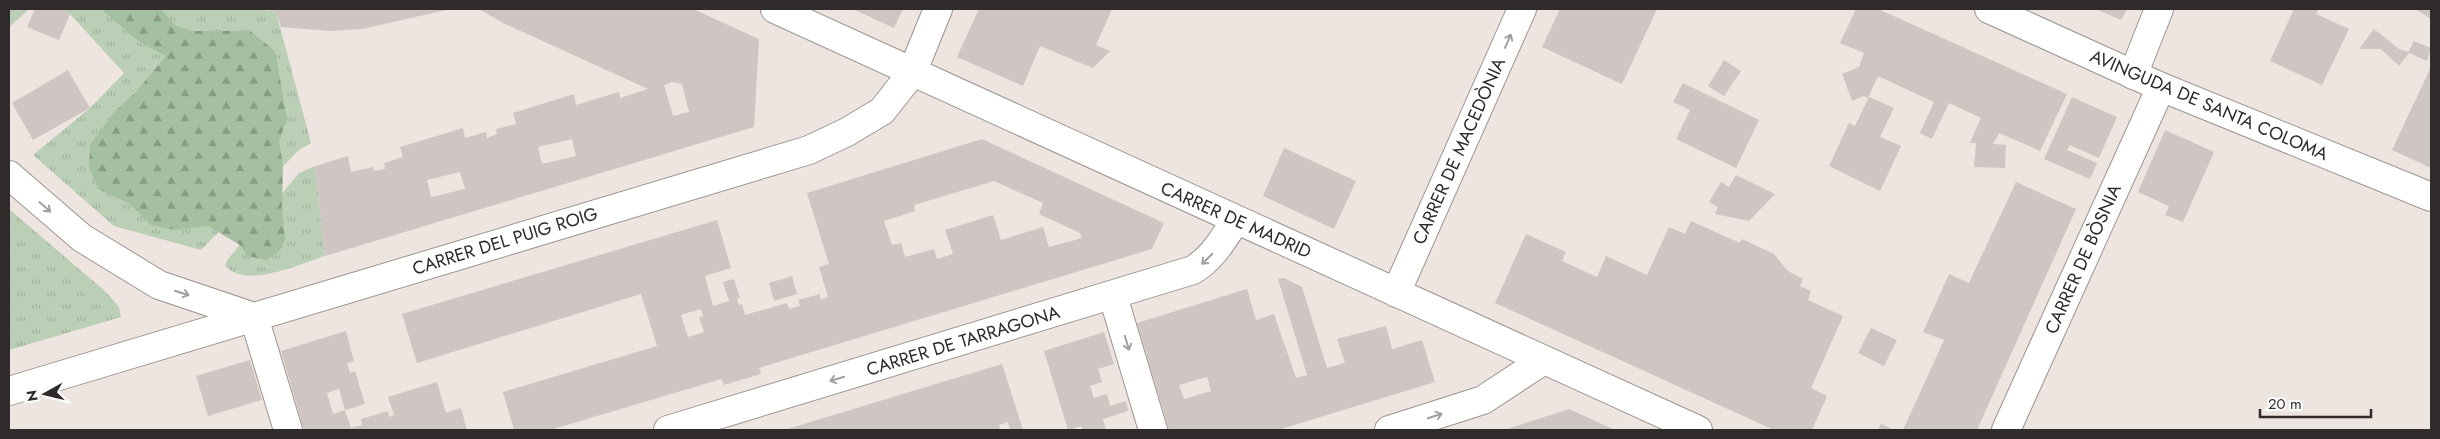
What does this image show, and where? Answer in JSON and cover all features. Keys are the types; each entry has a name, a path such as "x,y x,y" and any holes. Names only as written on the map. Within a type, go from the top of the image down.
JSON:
{"street":[{"name":"CARRER DE MADRID","path":"775,9 1698,430"},
{"name":"CARRER DEL PUIG ROIG","path":"9,391 809,150 847,132 882,111 912,73 938,9"},
{"name":"CARRER DE MACEDÒNIA","path":"1396,293 1522,9"},
{"name":"AVINGUDA DE SANTA COLOMA","path":"1989,9 2160,87 2431,197"},
{"path":"2133,74 2159,9"},
{"name":"CARRER DE BÒSNIA","path":"2006,430 2160,87"},
{"path":"9,175 82,238 159,285 254,316 288,430"},
{"name":"CARRER DE TARRAGONA","path":"668,430 1114,296 1193,270 1203,264 1215,251 1236,220"},
{"path":"1114,296 1153,430"},
{"path":"1389,430 1483,400 1544,360"}],"green space":[{"path":"9,9 29,9 9,27"},
{"path":"58,9 258,9 276,12 311,143 299,150 201,250 114,226 33,155 90,108 124,73 70,14"},
{"path":"101,9 161,9 176,26 192,31 250,31 275,51 287,119 279,141 283,165 282,207 285,240 281,249 267,260 247,256 240,245 208,226 175,230 151,225 130,204 98,189 89,167 90,145 114,112 135,93 166,56 137,40"},
{"path":"315,166 325,256 273,273 258,275 245,275 234,272 225,265 299,173"},
{"path":"9,209 106,292 119,307 121,317 9,350"}],"building":[{"path":"35,9 58,9 70,14 59,40 27,27"},
{"path":"265,9 451,9 362,29 330,31 281,27 276,12"},
{"path":"479,9 693,9 759,39 754,127 325,256 315,166 348,156 351,172 373,167 374,171 385,169 384,163 403,157 400,147 463,128 465,138 486,132 487,138 497,134 496,129 516,124 513,113 574,94 576,105 619,92 620,98 648,89 503,23","holes":["672,82 682,84 689,112 673,116 664,85","572,139 576,156 542,164 538,147","460,172 465,189 431,197 427,180"]},
{"path":"853,9 903,9 894,28"},
{"path":"979,9 1112,9 1096,45 1110,51 1093,68 1040,46 1023,86 957,57"},
{"path":"1560,9 1657,9 1622,84 1542,47"},
{"path":"1856,9 1878,9 2067,94 2040,151 1999,133 1993,144 2006,145 2005,168 1974,167 1976,143 1970,143 1981,118 1949,103 1932,139 1920,133 1934,102 1878,76 1868,98 1863,96 1852,101 1842,74 1859,67 1864,53 1840,43"},
{"path":"2096,9 2127,9 2121,20"},
{"path":"2294,9 2318,9 2316,14 2349,29 2322,85 2270,61"},
{"path":"2415,9 2431,9 2431,19"},
{"path":"2374,29 2399,49 2408,52 2414,41 2431,48 2427,61 2409,53 2399,66 2381,49 2359,49"},
{"path":"1724,60 1741,71 1724,96 1708,86"},
{"path":"2431,67 2431,168 2392,150"},
{"path":"68,70 90,108 33,140 12,103"},
{"path":"1683,83 1759,120 1736,168 1676,139 1690,110 1673,102"},
{"path":"1869,97 1894,108 1880,137 1901,146 1880,191 1829,166 1849,123 1855,126"},
{"path":"2072,97 2117,117 2099,158 2070,145 2067,150 2097,163 2090,179 2044,159"},
{"path":"2165,130 2214,152 2183,222 2165,215 2169,206 2138,192"},
{"path":"982,139 1164,223 1152,249 759,368 761,374 724,385 722,379 718,380 550,430 514,430 503,392 657,346 641,294 417,363 402,314 717,220 731,268 705,276 713,306 729,301 723,282 734,279 740,298 737,298 739,305 742,304 745,315 787,303 789,309 800,306 798,300 820,294 821,300 828,297 819,267 829,264 807,193","holes":["994,181 1043,203 1039,214 1080,233 1082,238 1049,247 1043,227 1001,240 993,215 945,230 953,254 937,259 934,249 905,257 901,243 892,245 884,221 915,211 914,205","701,309 703,316 699,317 704,332 688,337 681,315"]},
{"path":"1284,148 1356,181 1334,229 1263,196"},
{"path":"1736,175 1775,194 1749,221 1715,214 1718,207 1709,202 1721,182 1729,187"},
{"path":"2016,182 2076,209 1977,430 1903,430 1944,340 1923,332 1949,274 1969,283"},
{"path":"1691,221 1740,243 1742,239 1774,254 1788,271 1803,279 1800,286 1811,291 1808,300 1843,316 1811,388 1827,396 1812,430 1774,430 1495,303 1526,234 1566,252 1562,261 1597,277 1606,256 1647,275 1669,227 1685,234"},
{"path":"792,276 797,294 774,301 769,283"},
{"path":"1284,278 1302,287 1327,368 1345,363 1337,339 1386,326 1392,349 1422,340 1435,382 1278,430 1169,430 1137,323 1247,289 1256,320 1274,314 1296,378 1307,375 1278,279","holes":["1207,377 1211,391 1184,399 1179,385"]},
{"path":"1871,328 1897,340 1884,366 1858,353"},
{"path":"346,331 354,361 347,363 350,373 355,371 365,404 345,410 351,428 362,425 361,419 388,411 389,417 394,415 388,397 437,382 446,413 461,408 467,430 304,430 281,351","holes":["339,389 345,410 333,414 327,393"]},
{"path":"1104,332 1114,364 1098,369 1102,382 1090,386 1094,398 1107,394 1110,406 1126,401 1128,411 1103,419 1106,430 1083,430 1081,426 1068,430 1044,351"},
{"path":"250,360 262,400 208,416 196,376"},
{"path":"1002,364 1023,430 1010,430 1008,422 999,425 1000,430 784,430"},
{"path":"1569,409 1615,430 1504,430"},
{"path":"1881,424 1895,430 1878,430"}]}
